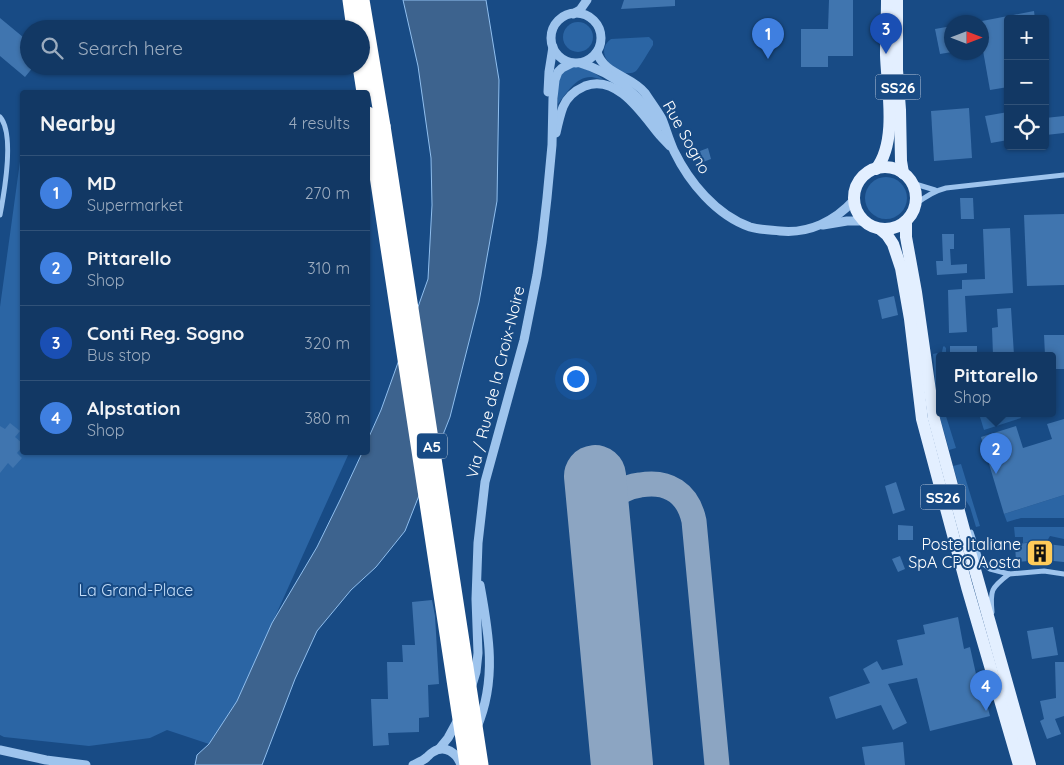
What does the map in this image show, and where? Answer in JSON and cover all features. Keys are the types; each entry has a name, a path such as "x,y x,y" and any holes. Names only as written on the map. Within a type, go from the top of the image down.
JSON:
{"highway":[{"path":"350,0 353,20"},
{"name":"A5","path":"362,0 364,20"},
{"name":"A5","path":"370,73 462,763"},
{"path":"361,75 364,90"},
{"name":"A5","path":"370,118 376,128 482,765"}],"main road":[{"name":"SS26","path":"876,168 884,156 889,128 886,54 887,0"},
{"name":"SS26","path":"897,0 897,70 903,173"},
{"path":"888,167 903,173 912,183 916,194 914,210 906,221 894,228 880,229 864,221 858,212 854,200 855,191 864,175 876,168 888,167"},
{"name":"SS26","path":"906,221 906,237 934,418 955,500 1030,765"},
{"name":"SS26","path":"880,229 893,244 901,268 910,319 922,419 967,587 1019,765"}],"street":[{"path":"574,14 580,10 587,0"},
{"path":"587,0 588,12 600,32 601,42 597,52 590,59 576,63 560,58 551,40 555,25 566,16 574,14 586,15 591,18"},
{"name":"Via / Rue de la Croix-Noire","path":"549,175 549,72 553,47"},
{"name":"Rue Sogno","path":"597,52 599,59 605,66 643,91 661,118 674,150 688,174 705,196 732,219 751,227 788,232 803,231 818,226 847,221 864,221"},
{"name":"Via / Rue de la Croix-Noire","path":"439,749 448,738 460,716 476,672 478,653 477,567 485,482 524,340 542,242 552,144 555,80 562,68 576,63"},
{"name":"Rue Sogno","path":"576,63 593,67 632,93 651,113 667,143"},
{"path":"552,144 563,106 571,95 579,89 598,83 617,90 628,99 674,150"},
{"path":"0,117 3,121 7,139 7,170 0,215"},
{"path":"916,204 936,190 1064,175"},
{"path":"912,183 936,190"},
{"name":"Rue Sogno","path":"818,226 843,211 854,200"},
{"path":"955,500 963,510 981,562 990,569 1008,574 1044,572 1064,574"},
{"name":"Via / Rue de la Croix-Noire","path":"462,763 482,715 488,694 490,664 477,567"},
{"path":"994,635 992,592 996,584 1008,574"},
{"path":"413,765 425,762 432,752 439,749 450,750 462,763"},
{"path":"0,750 46,760 86,765"}],"green space":[{"path":"578,22 589,26 593,37 589,48 578,52 567,48 563,37 567,26"},
{"path":"649,37 653,41 653,45 636,71 630,73 616,69 606,58 604,52 605,45 611,39"},
{"path":"570,67 591,71 604,80 592,77 581,79 572,86 558,104 559,80 563,72"},
{"name":"La Grand-Place","path":"20,162 20,455 348,455 237,701 209,744 167,730 150,738 89,746 0,735 0,307"},
{"path":"890,177 898,180 904,186 907,198 904,210 898,216 882,219 874,216 868,210 865,194 868,186 874,180"},
{"path":"943,347 946,348 946,352 942,352"},
{"path":"936,353 936,394 933,354"},
{"path":"940,417 946,417 956,448 949,450"},
{"path":"980,417 1021,418 984,430"},
{"path":"961,464 980,526 976,527 970,507 961,493 953,466"},
{"path":"1064,495 1064,518 1021,518 1007,522 1004,514"},
{"path":"1014,527 1064,527 1064,539 1050,536 1047,541 1023,543 1023,537 1015,537"}],"shaded area":[{"path":"403,0 486,0 499,80 497,201 479,302 450,417 405,531 376,567 351,590 317,631 295,679 262,765 195,765 197,755 209,744 237,701 272,623 317,547 361,455 370,455 370,435 381,410 428,279 432,205 431,158 418,66"}],"building":[{"path":"624,0 675,0 675,6 621,9"},
{"path":"829,0 853,0 853,56 828,56 828,67 801,67 801,29 828,29"},
{"path":"1034,11 1034,15 1013,15"},
{"path":"1004,17 1004,88 990,90 985,60 989,60 989,20"},
{"path":"0,18 20,35 20,73 0,56"},
{"path":"944,27 944,53 940,54 935,29"},
{"path":"969,108 972,158 934,161 931,111"},
{"path":"1004,113 1004,141 991,143 985,116"},
{"path":"1064,116 1064,133 1049,135 1049,118"},
{"path":"708,148 711,159 703,162 700,151"},
{"path":"960,198 973,198 974,219 961,219"},
{"path":"1064,214 1064,285 1027,286 1024,215"},
{"path":"1010,228 1013,293 965,296 967,332 949,333 948,290 962,289 962,280 985,279 983,229"},
{"path":"942,234 954,234 954,249 950,249 951,265 967,264 967,273 937,275 936,261 943,261"},
{"path":"894,296 898,315 882,319 878,300"},
{"path":"1011,308 1014,352 993,352 992,328 998,327 997,309"},
{"path":"1044,335 1064,335 1064,369 1056,369 1056,352 1045,352"},
{"path":"950,346 977,346 977,352 950,352"},
{"path":"1064,419 1064,495 1004,514 981,437 1016,426 1023,448 1052,439 1047,424"},
{"path":"10,423 20,431 15,437 20,441 20,449 17,453 22,458 13,468 8,463 0,473 0,426 5,429"},
{"path":"896,482 905,510 893,514 885,486"},
{"path":"898,525 913,526 913,540 898,540"},
{"name":"Poste Italiane SpA CPO Aosta","path":"1047,541 1047,544 1064,546 1064,562 1043,560 1016,562 1015,544"},
{"path":"900,556 905,569 898,572 892,559"},
{"path":"432,600 435,616 439,684 428,685 429,717 419,718 419,732 388,733 389,745 373,746 371,699 388,699 387,662 403,662 402,645 415,645 412,602"},
{"path":"958,617 964,649 970,647 976,674 979,674 990,716 930,731 917,678 888,684 907,723 893,730 881,705 836,719 829,697 870,683 863,669 877,661 882,670 903,665 897,640 925,634 923,625"},
{"path":"1053,627 1058,655 1032,659 1027,631"},
{"path":"1055,662 1064,662 1064,716 1055,719 1061,734 1047,739 1040,721 1044,719 1040,701 1056,698"},
{"path":"903,742 905,765 865,765 862,747"}],"taxiway":[{"path":"601,538 604,511 616,495 629,487 650,484 668,487 682,496 687,503 694,521 717,765"}],"runway":[{"path":"595,476 622,765"}],"place":[{"name":"Conti Reg. Sogno","path":"886,54"},
{"name":"MD","path":"768,59"},
{"name":"Pittarello","path":"996,474"},
{"name":"Poste Italiane SpA CPO Aosta","path":"1040,553"},
{"name":"Alpstation","path":"986,711"}]}
